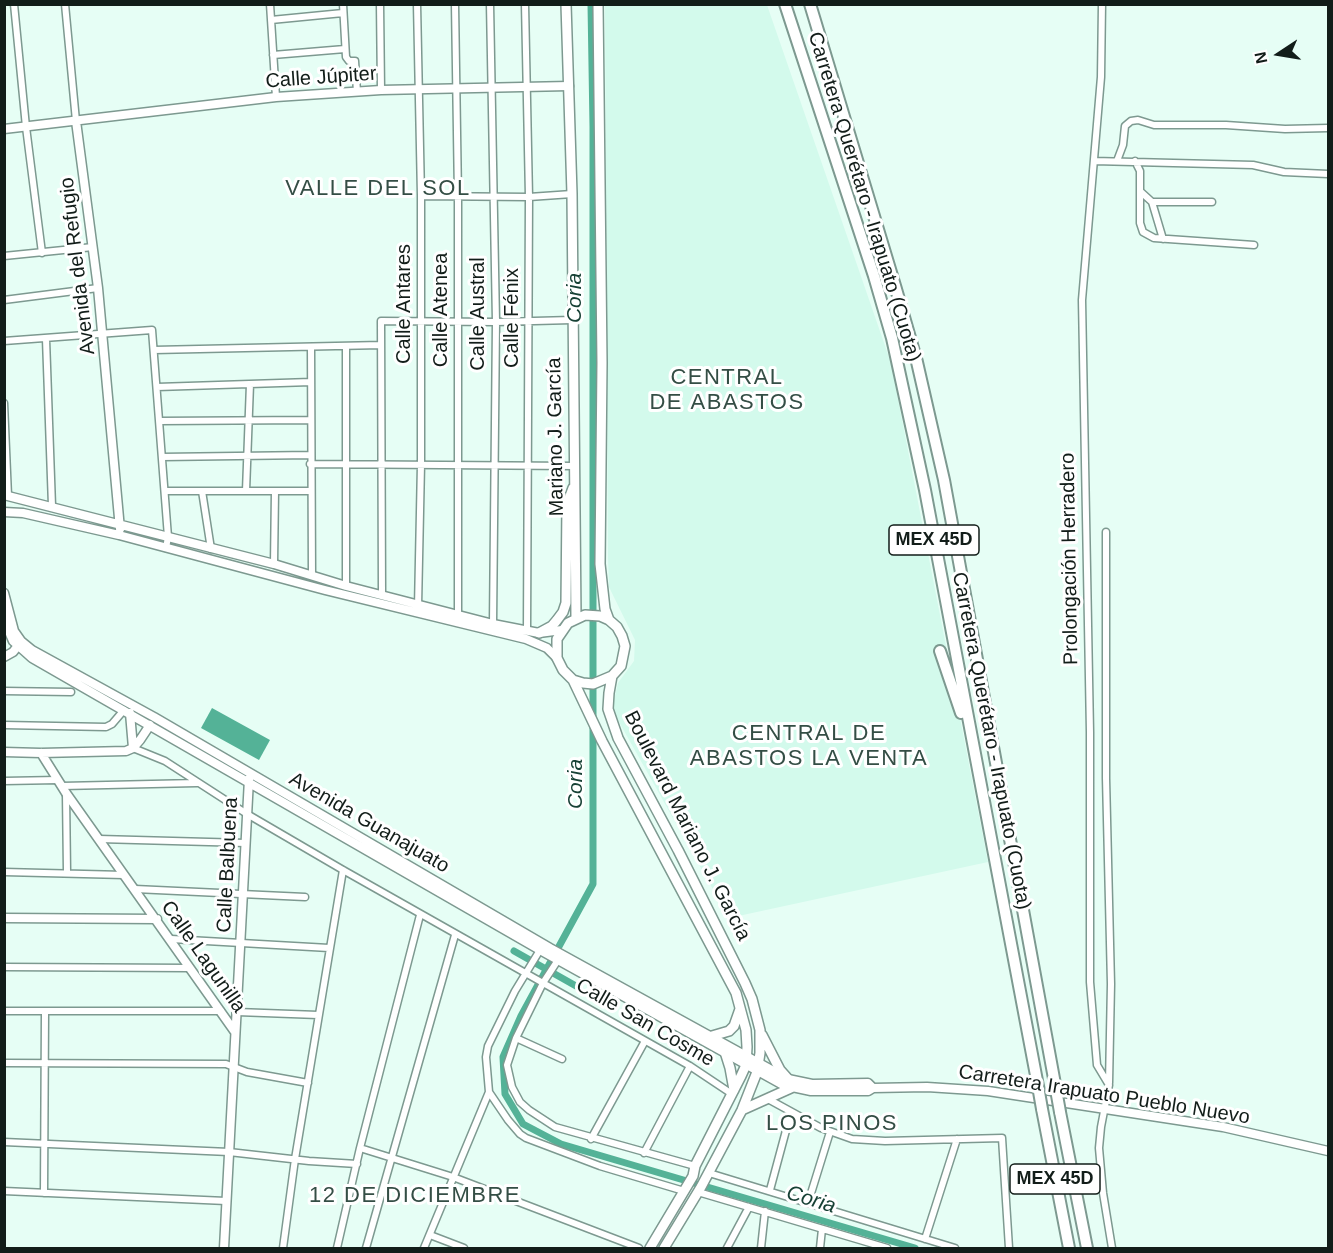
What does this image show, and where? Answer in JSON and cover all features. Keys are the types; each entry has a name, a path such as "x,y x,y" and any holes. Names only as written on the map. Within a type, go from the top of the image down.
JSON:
{"highway":[{"name":"Carretera Querétaro - Irapuato (Cuota)","path":"785,4 892,338 925,490 1069,1248"},
{"name":"Carretera Querétaro - Irapuato (Cuota)","path":"810,4 917,362 942,469 1087,1248"},
{"path":"940,651 978,772"}],"main road":[{"name":"Mariano J. García","path":"566,4 572,194 575,466 581,616"},
{"name":"Boulevard Mariano J. García","path":"598,4 602,363 600,564 603,598 609,620 622,636 625,646 621,666 608,679 608,710 618,738 678,850 752,999 760,1030 758,1068 742,1110 703,1183 664,1248"},
{"path":"539,633 552,626 564,612 567,504 576,480"},
{"path":"608,679 593,684 573,680 563,670 557,658 556,648 562,630 581,616 600,616 609,620"},
{"name":"Boulevard Mariano J. García","path":"573,680 602,741 736,993 746,1030 746,1061 733,1092 690,1179 650,1248"},
{"path":"712,1036 729,1031 735,1026 741,1007"},
{"path":"742,1110 768,1099 790,1083 773,1059 760,1030"},
{"path":"724,1052 730,1068 733,1092"}],"street":[{"path":"15,4 26,127 42,253"},
{"name":"Avenida del Refugio","path":"65,4 76,121 99,288 120,525 119,535"},
{"path":"270,4 276,97"},
{"path":"343,4 345,49 347,60 356,63 357,92"},
{"path":"380,4 381,90"},
{"name":"Calle Antares","path":"417,4 421,196 421,464 418,608"},
{"name":"Calle Atenea","path":"455,4 459,197 458,615"},
{"name":"Calle Austral","path":"490,4 496,322 493,624"},
{"name":"Calle Fénix","path":"525,4 528,196 527,631"},
{"name":"Prolongación Herradero","path":"1102,4 1101,77 1082,300 1090,732 1090,982 1096,1065 1109,1085"},
{"path":"271,20 343,13"},
{"path":"273,55 345,49"},
{"name":"Calle Júpiter","path":"4,129 276,97 456,87 569,86"},
{"path":"1117,161 1123,145 1125,126 1131,121 1138,120 1154,125 1329,128"},
{"path":"1094,161 1253,165 1284,172 1329,174"},
{"path":"1135,161 1140,171 1140,223 1143,232 1154,238 1254,245"},
{"path":"1141,192 1152,202 1163,239"},
{"path":"421,196 572,194"},
{"path":"1152,202 1212,202"},
{"path":"4,256 93,247"},
{"path":"4,300 99,288"},
{"path":"382,594 381,321 572,320"},
{"path":"4,341 152,330 168,537 166,548"},
{"path":"46,339 52,506"},
{"path":"154,350 381,345"},
{"path":"346,346 346,586"},
{"path":"311,347 312,576"},
{"path":"157,387 311,382"},
{"path":"246,491 250,384"},
{"path":"4,403 6,496 274,564 346,586 382,594 418,608 539,633 562,630"},
{"path":"159,421 310,420"},
{"path":"162,457 310,455"},
{"path":"310,464 575,466"},
{"path":"165,491 310,491"},
{"path":"202,491 211,549"},
{"path":"274,564 275,491"},
{"path":"4,512 23,513 119,535 193,555 418,608 526,639 547,648 557,658"},
{"path":"1106,532 1106,778 1111,984 1109,1085 1099,1148 1112,1248"},
{"path":"193,555 195,544"},
{"name":"Avenida Guanajuato","path":"4,593 12,625 25,654 542,951 724,1052 746,1061"},
{"name":"Avenida Guanajuato","path":"4,620 9,636 19,644 250,772 542,951"},
{"path":"6,656 19,644"},
{"path":"6,656 25,654"},
{"path":"4,691 71,692"},
{"path":"4,725 106,727 127,712 133,748"},
{"path":"4,752 118,752 133,748 150,725"},
{"name":"Calle San Cosme","path":"133,748 165,761 247,814 420,915 543,981 733,1092"},
{"name":"Calle Lagunilla","path":"41,753 62,787 236,1032 224,1248"},
{"name":"Calle Balbuena","path":"236,1032 250,772"},
{"path":"4,781 62,787 198,783"},
{"path":"62,787 67,873"},
{"path":"99,839 246,843"},
{"path":"283,1248 295,1159 343,870"},
{"path":"4,872 124,875"},
{"path":"135,889 305,897"},
{"path":"337,1248 360,1148 420,915"},
{"path":"4,918 157,919"},
{"path":"366,1248 455,935"},
{"path":"171,939 329,948"},
{"path":"424,1248 489,1092 486,1057 497,1023 542,951"},
{"path":"557,959 543,981 516,1038 507,1065 512,1087 520,1102 555,1127 644,1153 690,1179"},
{"name":"Avenida Guanajuato","path":"557,959 712,1036 746,1061"},
{"path":"4,967 190,968"},
{"path":"4,1011 220,1011"},
{"path":"44,1193 45,1012"},
{"path":"237,1012 318,1015"},
{"path":"516,1038 562,1059"},
{"path":"591,1139 645,1041"},
{"path":"746,1061 790,1083"},
{"path":"4,1063 226,1064 247,1072 308,1083"},
{"path":"644,1153 690,1066"},
{"name":"Carretera Irapuato Pueblo Nuevo","path":"790,1083 811,1091 868,1091 873,1088 927,1087 988,1091 1223,1127 1329,1151"},
{"path":"489,1092 508,1120 526,1138 600,1166 690,1179"},
{"path":"768,1099 830,1132 852,1139 885,1141 1002,1138 1009,1248"},
{"path":"770,1190 791,1112"},
{"path":"808,1203 830,1132"},
{"path":"925,1239 957,1139"},
{"path":"4,1142 229,1152 357,1164"},
{"path":"360,1148 453,1177 639,1248"},
{"path":"703,1183 770,1190 955,1248"},
{"path":"703,1183 749,1207 822,1229 868,1246 887,1248"},
{"path":"4,1191 226,1201"},
{"path":"727,1248 749,1207"},
{"path":"761,1248 765,1211"},
{"path":"820,1248 822,1229"},
{"path":"430,1235 464,1248"}],"shaded area":[{"path":"605,5 767,5 891,363 988,862 729,918 614,713 618,683 634,661 635,640 609,587"},
{"path":"212,708 270,740 259,760 201,728"}],"waterway":[{"name":"Coria","path":"591,4 593,884 521,1016 503,1057 505,1094 523,1124 561,1144 915,1248"},
{"name":"Coria","path":"514,951 576,986"}],"district":[{"name":"VALLE DEL SOL","path":"378,189"},
{"name":"CENTRAL DE ABASTOS","path":"727,390"},
{"name":"CENTRAL DE ABASTOS LA VENTA","path":"809,746"},
{"name":"LOS PINOS","path":"832,1124"},
{"name":"12 DE DICIEMBRE","path":"415,1196"}]}
